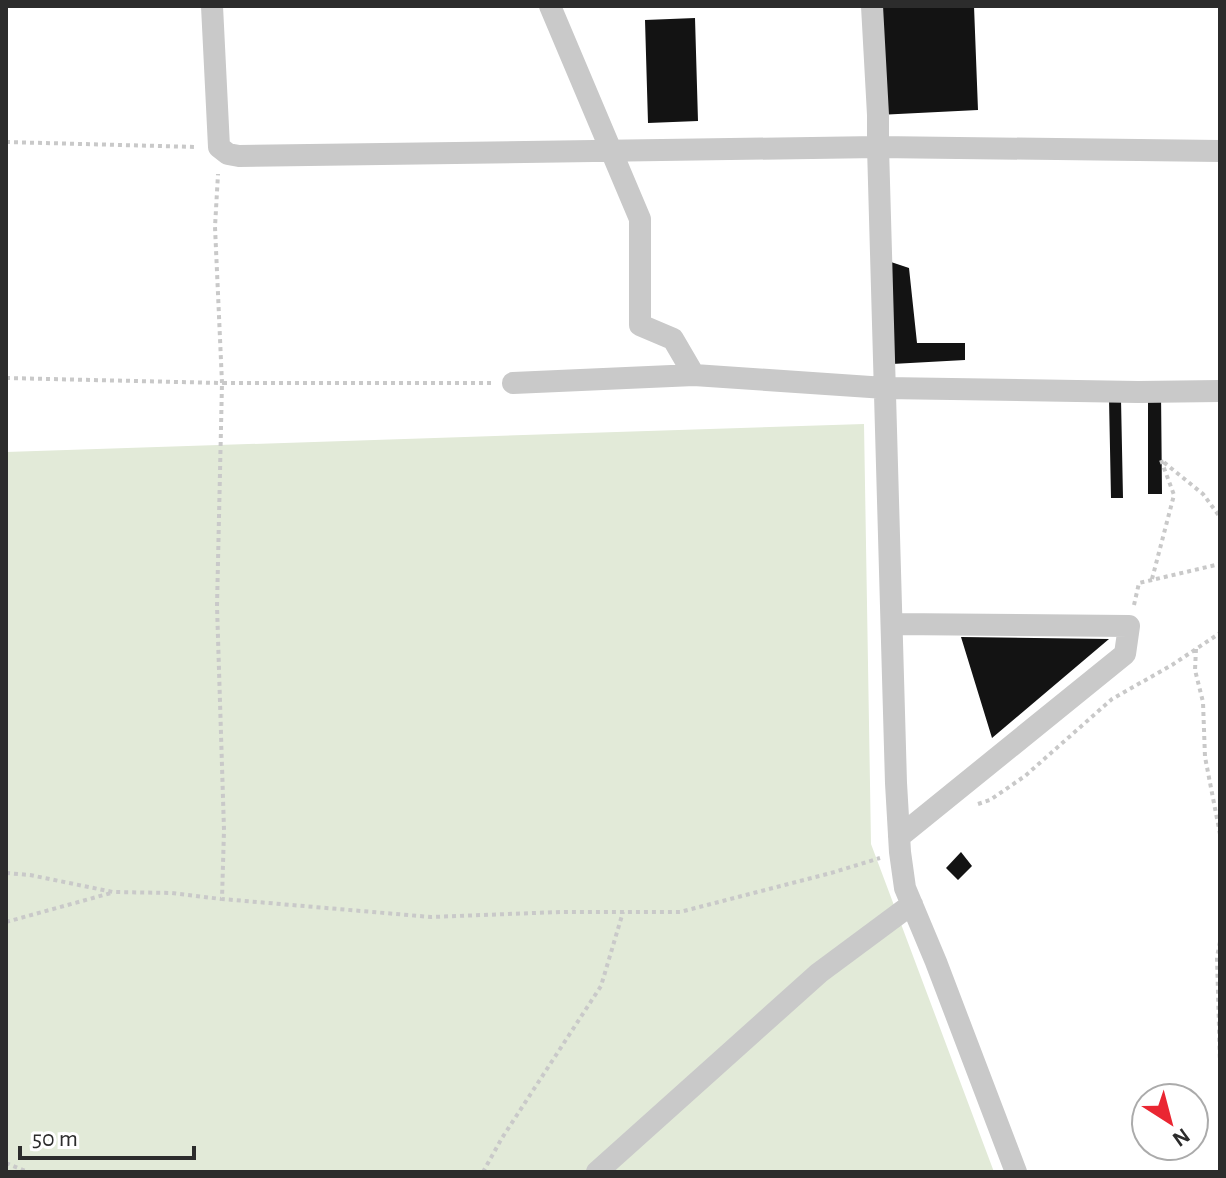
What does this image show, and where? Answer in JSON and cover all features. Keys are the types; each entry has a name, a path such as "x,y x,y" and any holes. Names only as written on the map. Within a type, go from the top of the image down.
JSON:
{"street":[{"path":"212,6 219,147 228,154 239,156 878,147 1220,151"},
{"path":"550,6 640,219 640,325 673,339 694,375"},
{"path":"872,6 900,844 905,888 1016,1172"},
{"path":"513,383 694,375 885,388 1220,391"},
{"path":"892,624 1129,626 1125,654 900,844"},
{"path":"597,1172 819,973 912,904"}],"path":[{"path":"6,142 219,147 215,227 222,383 217,606 224,830 222,899"},
{"path":"6,378 222,383 513,383"},
{"path":"1152,579 1174,495 1161,460 1203,494 1220,517"},
{"path":"1129,626 1139,583 1220,564"},
{"path":"977,805 990,800 1025,776 1112,699 1220,633"},
{"path":"1196,649 1195,670 1203,702 1205,757 1220,834"},
{"path":"6,873 113,892 172,893 431,917 560,912 680,912 831,873 900,844"},
{"path":"6,922 113,892"},
{"path":"483,1172 601,986 623,912"},
{"path":"1220,942 1217,957 1220,1063"},
{"path":"6,1163 28,1172"}],"green space":[{"path":"864,424 871,844 994,1172 6,1172 6,452"}],"building":[{"path":"874,6 974,6 978,110 878,115"},
{"path":"695,18 698,121 648,123 645,20"},
{"path":"888,261 909,268 917,343 965,343 965,360 892,364"},
{"path":"1161,392 1162,494 1148,494 1148,399"},
{"path":"1109,399 1121,399 1123,498 1111,498"},
{"path":"961,637 1109,639 992,738"},
{"path":"961,852 972,866 958,880 946,868"}]}
